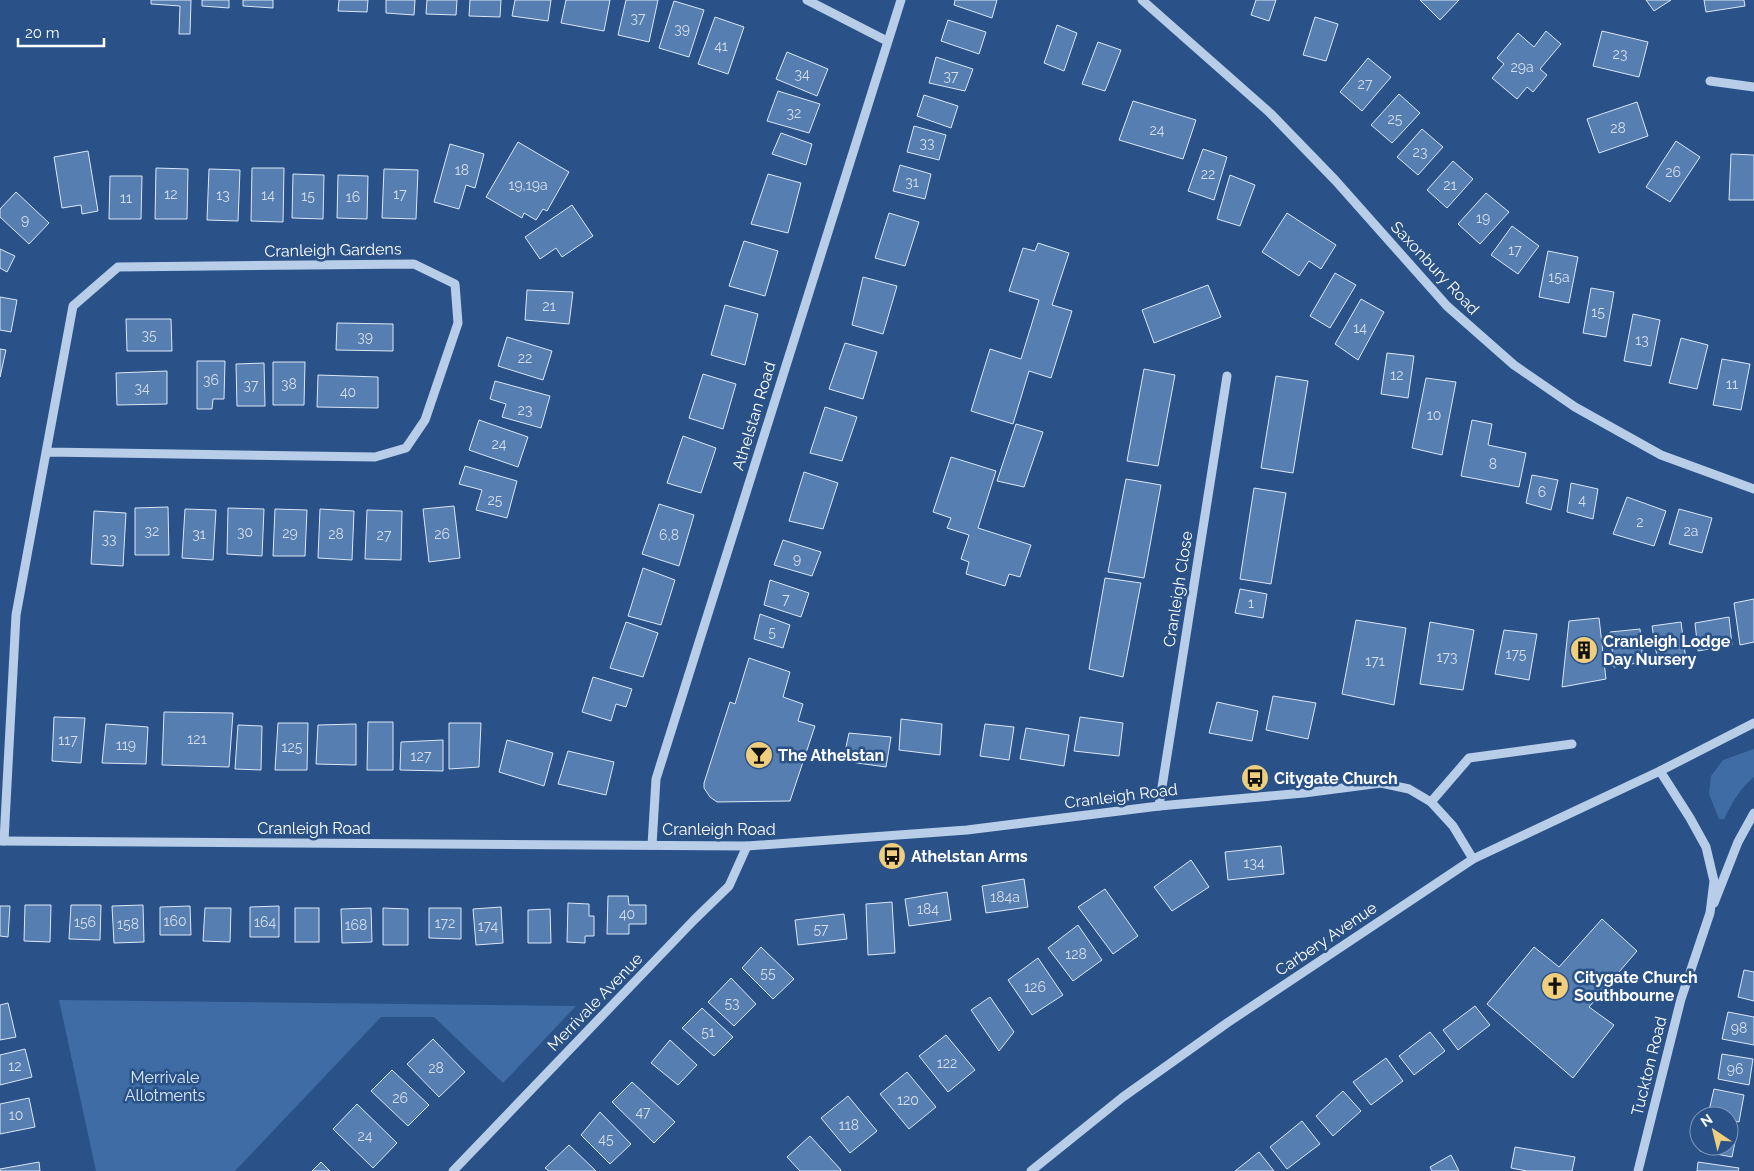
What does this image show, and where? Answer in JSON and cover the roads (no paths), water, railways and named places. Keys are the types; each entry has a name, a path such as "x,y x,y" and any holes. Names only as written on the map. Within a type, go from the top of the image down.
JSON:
{"street":[{"path":"807,0 887,41"},
{"name":"Athelstan Road","path":"652,844 656,779 901,0"},
{"name":"Saxonbury Road","path":"1142,0 1270,113 1335,180 1447,306 1514,365 1575,407 1662,455 1754,489"},
{"path":"1710,81 1754,87"},
{"name":"Cranleigh Gardens","path":"2,841 16,615 73,306 118,267 414,264 456,284 458,323 425,420 406,448 375,457 47,452"},
{"name":"Cranleigh Close","path":"1159,806 1227,376"},
{"path":"1660,771 1754,723"},
{"path":"1431,802 1469,758 1572,744"},
{"name":"Carbery Avenue","path":"1031,1171 1123,1097 1227,1023 1473,859 1660,771"},
{"name":"Tuckton Road","path":"1660,771 1706,847 1714,881 1710,912"},
{"name":"Cranleigh Road","path":"2,841 747,846 967,830 1159,806 1381,783 1409,789 1431,802 1453,826 1473,859"},
{"name":"Tuckton Road","path":"1638,1171 1681,999 1710,912 1738,842 1754,813"},
{"name":"Merrivale Avenue","path":"453,1171 729,886 747,846"}],"place":[{"name":"Cranleigh Lodge Day Nursery","path":"1584,650"},
{"name":"The Athelstan","path":"759,755"},
{"name":"Citygate Church","path":"1255,778"},
{"name":"Athelstan Arms","path":"892,856"},
{"name":"Citygate Church Southbourne","path":"1555,986"}],"park label":[{"name":"Merrivale Allotments","path":"165,1086"}]}
